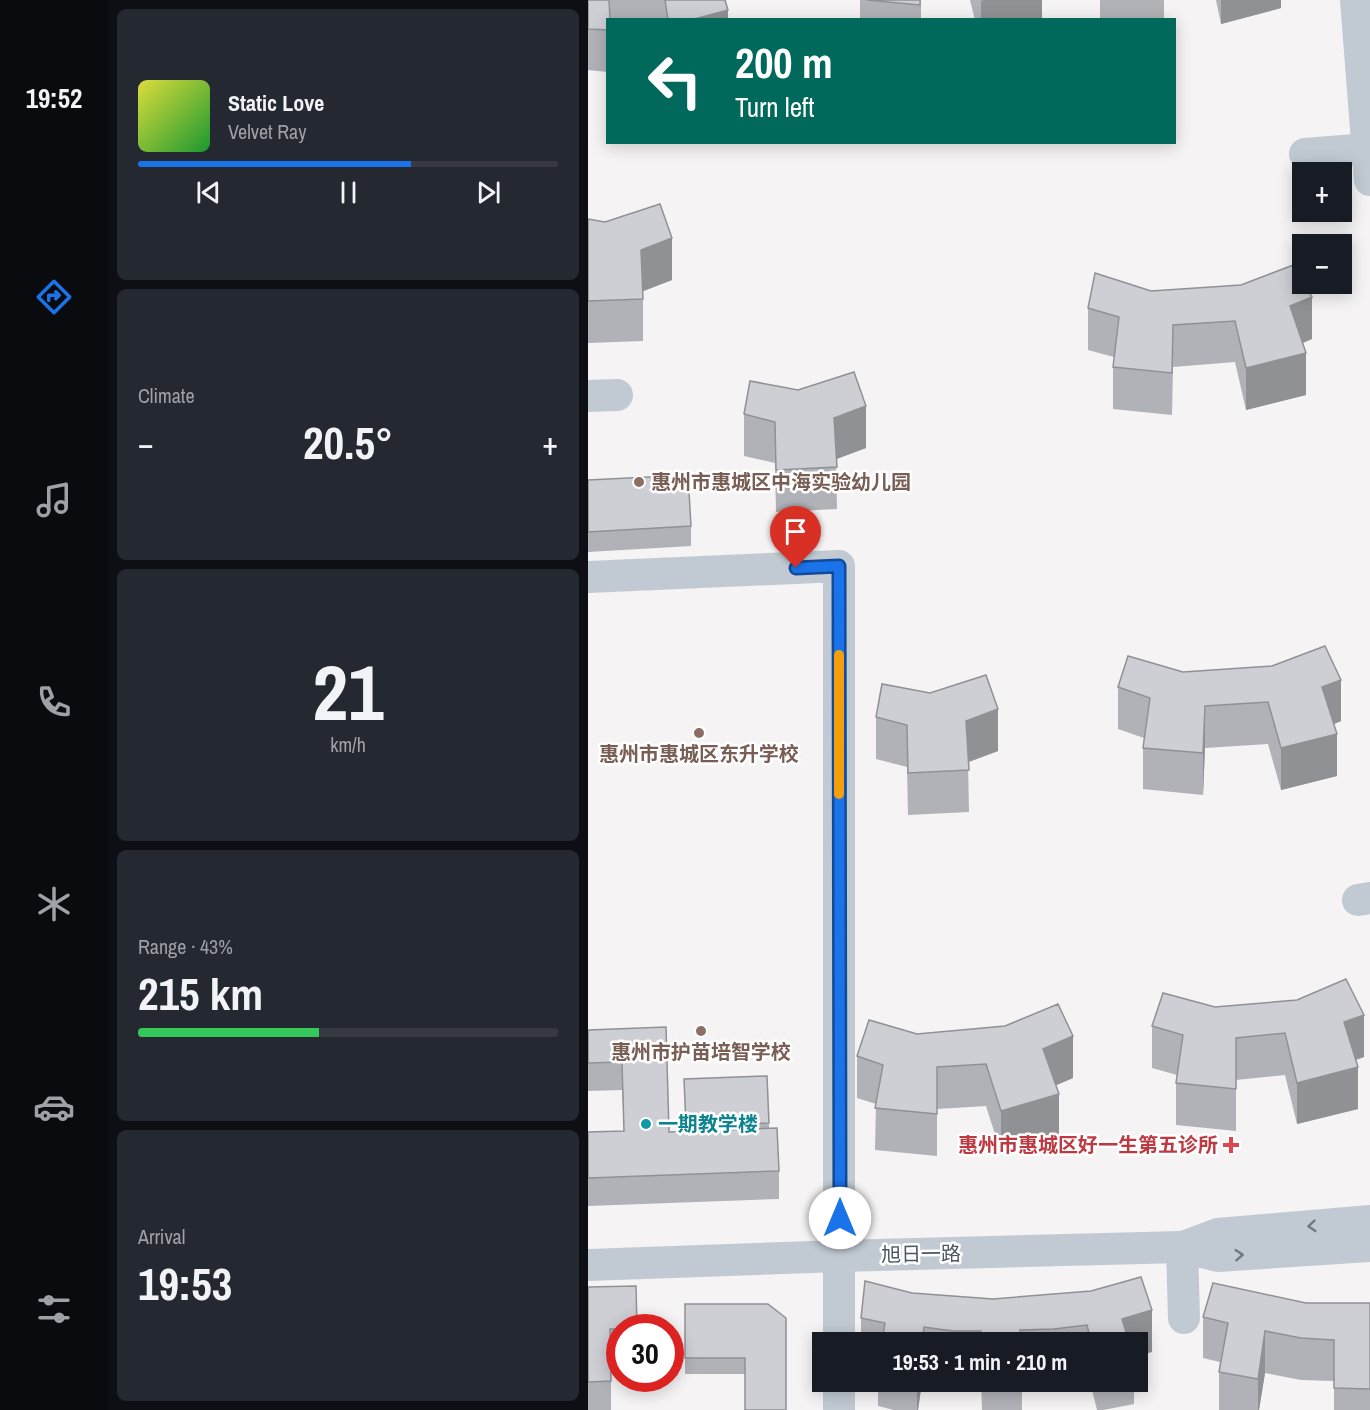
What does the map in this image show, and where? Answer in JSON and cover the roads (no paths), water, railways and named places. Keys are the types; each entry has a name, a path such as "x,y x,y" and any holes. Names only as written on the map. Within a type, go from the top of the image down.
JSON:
{"street":[{"path":"1356,0 1370,180"},
{"path":"1305,154 1368,149"},
{"path":"588,577 839,566 839,1332"},
{"name":"旭日一路","path":"1182,1247 1218,1234 1370,1221"},
{"name":"旭日一路","path":"588,1266 840,1256 1182,1247 1218,1256 1370,1246"},
{"path":"1182,1247 1184,1318"},
{"path":"839,1392 839,1410"}],"place":[{"name":"惠州市惠城区中海实验幼儿园","path":"639,482"},
{"name":"惠州市惠城区东升学校","path":"699,733"},
{"name":"惠州市护苗培智学校","path":"701,1031"},
{"name":"一期教学楼","path":"646,1124"},
{"name":"惠州市惠城区好一生第五诊所","path":"1231,1145"}]}
